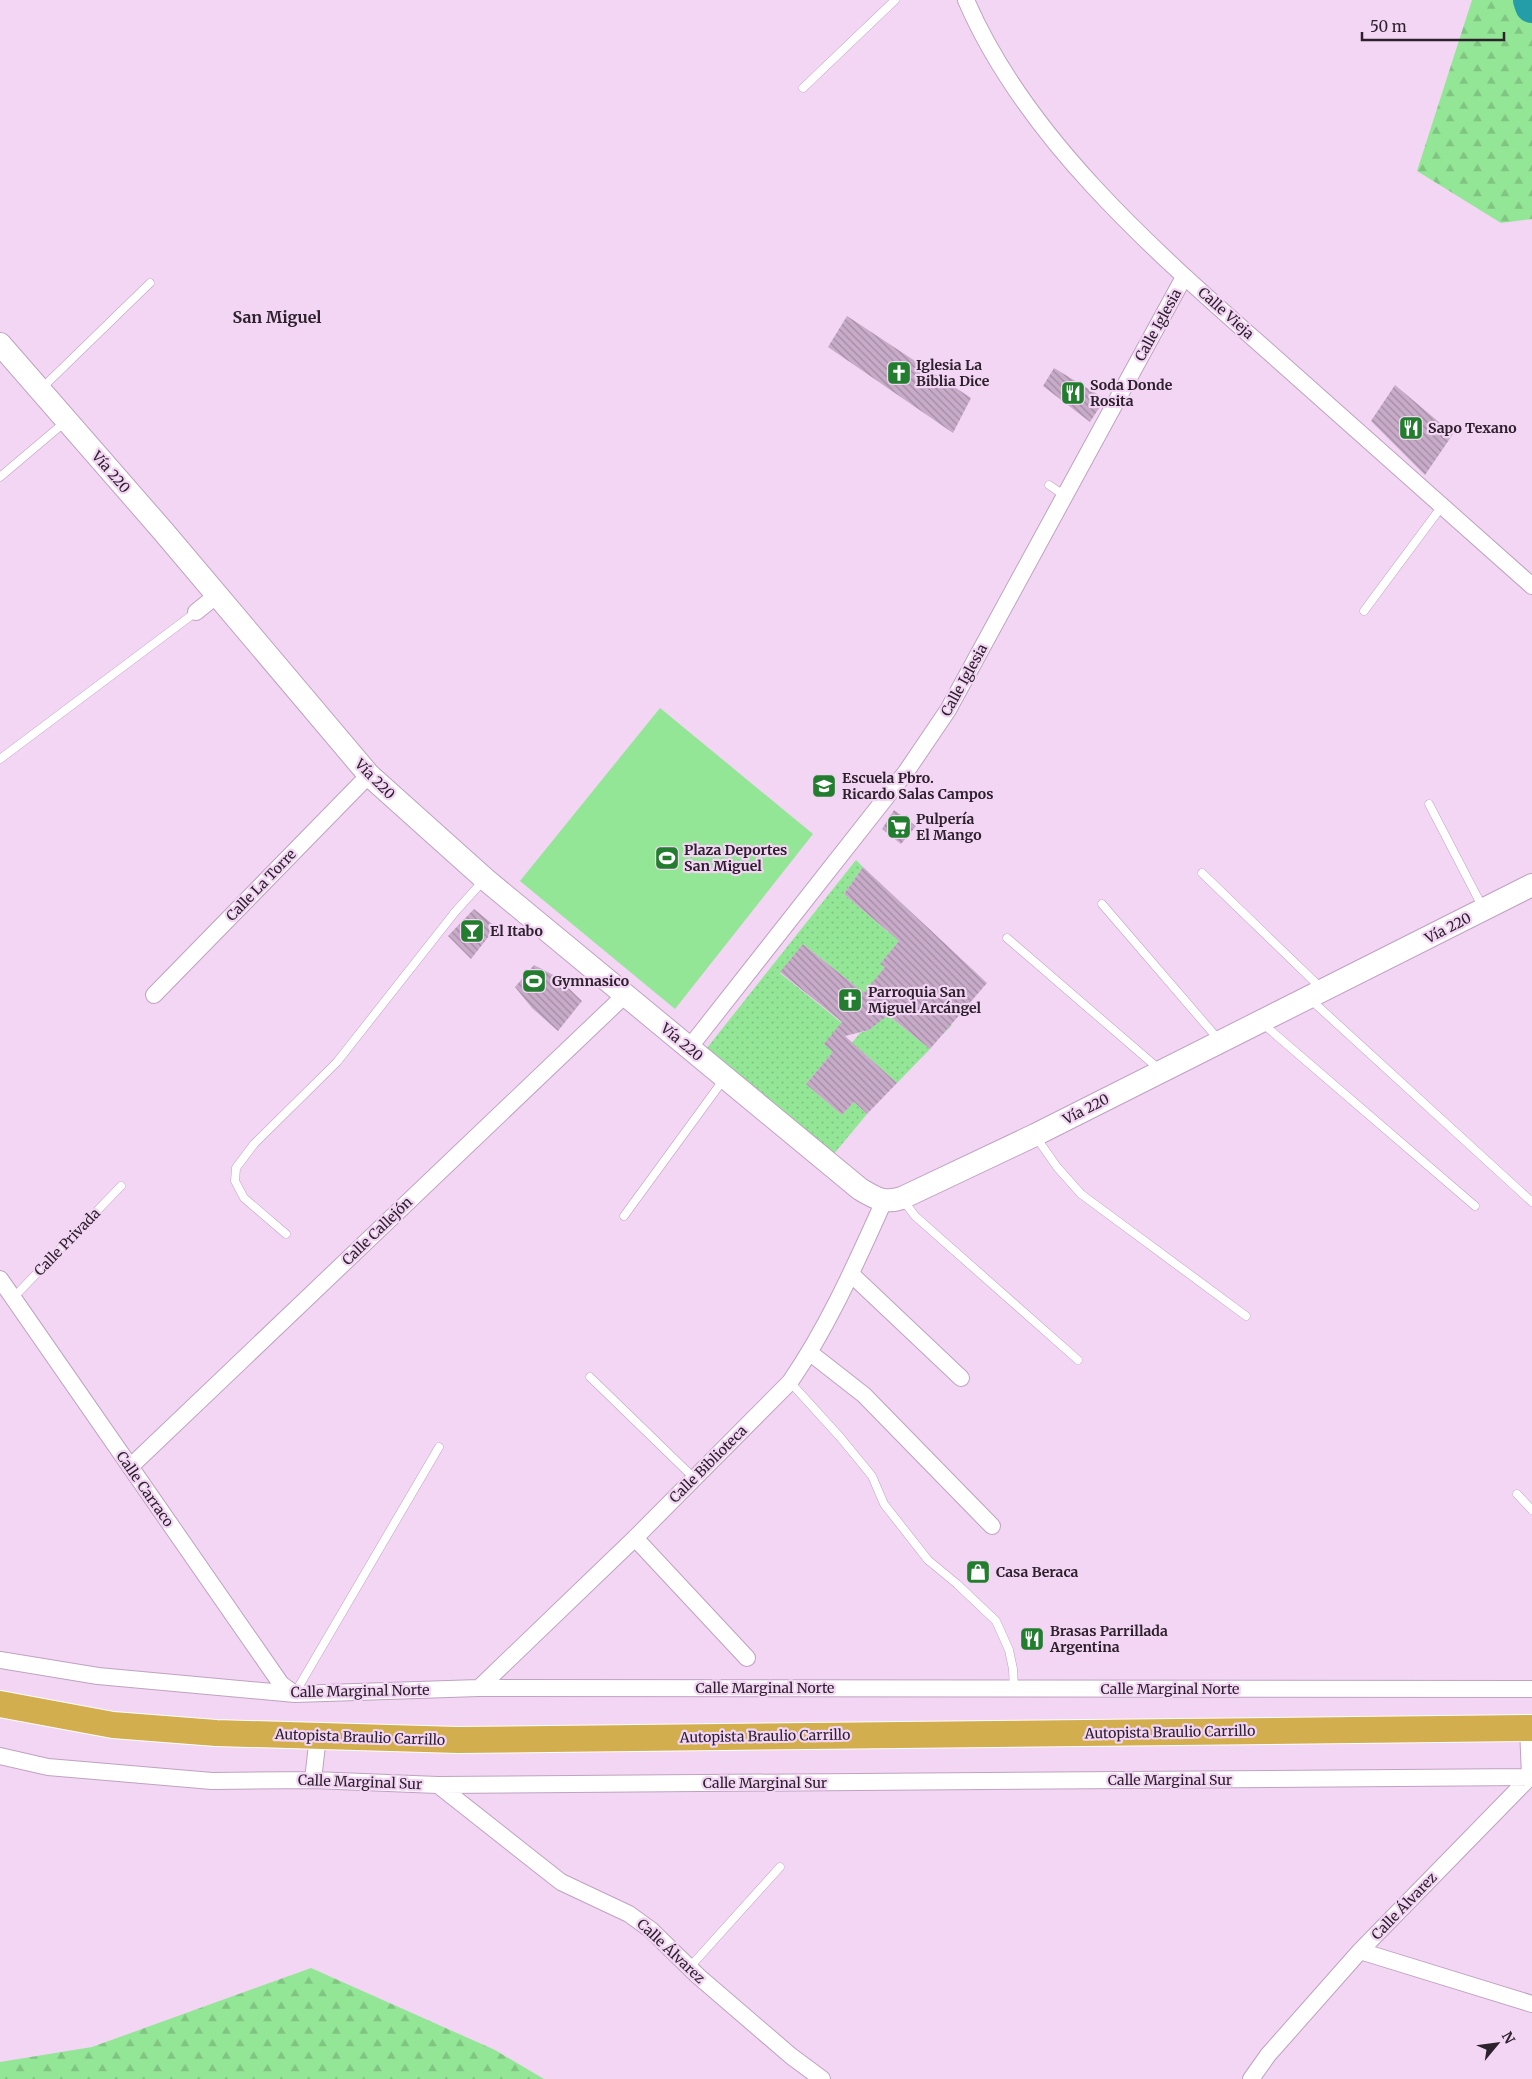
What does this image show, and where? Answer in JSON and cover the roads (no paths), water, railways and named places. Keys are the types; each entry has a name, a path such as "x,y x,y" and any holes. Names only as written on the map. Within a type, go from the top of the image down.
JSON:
{"highway":[{"name":"Autopista Braulio Carrillo","path":"0,1704 113,1725 216,1733 458,1740 1530,1728"}],"main road":[{"name":"Vía 220","path":"0,344 217,595 368,775 485,880 860,1189 893,1200 1035,1135 1532,885"}],"street":[{"name":"Calle Vieja","path":"966,0 986,42 1027,104 1106,200 1184,276 1532,586"},
{"name":"Calle Iglesia","path":"689,1048 906,772 944,717 1184,276"},
{"path":"196,612 217,595"},
{"name":"Calle La Torre","path":"154,995 368,775"},
{"name":"Calle Callejón","path":"130,1467 625,995"},
{"name":"Calle Biblioteca","path":"479,1688 634,1538 790,1382 809,1352 893,1200"},
{"path":"851,1274 961,1378"},
{"name":"Calle Carraco","path":"0,1279 281,1684 294,1694"},
{"path":"809,1352 864,1395 992,1526"},
{"path":"634,1538 747,1658"},
{"name":"Calle Marginal Norte","path":"0,1660 98,1676 294,1694 479,1688 1532,1689"},
{"path":"1530,1728 1531,1778"},
{"path":"313,1780 318,1736"},
{"name":"Calle Marginal Sur","path":"0,1756 48,1767 212,1781 313,1780 438,1785 1531,1778"},
{"name":"Calle Álvarez","path":"1251,2079 1268,2055 1360,1951 1531,1778"},
{"name":"Calle Álvarez","path":"438,1785 561,1882 617,1908 641,1922 690,1968 791,2056 822,2079"},
{"path":"1360,1951 1532,2004"}],"lane":[{"path":"804,88 895,0"},
{"path":"40,390 150,283"},
{"path":"0,477 66,420"},
{"path":"1049,485 1065,496"},
{"path":"1364,611 1442,506"},
{"path":"0,759 196,612"},
{"path":"1428,804 1483,910"},
{"path":"1202,872 1316,994 1532,1202"},
{"path":"286,1234 244,1198 235,1181 236,1168 254,1144 337,1062 456,912 485,880"},
{"path":"1102,904 1220,1042"},
{"path":"1007,938 1162,1071"},
{"path":"1261,1022 1475,1206"},
{"path":"624,1216 725,1077"},
{"path":"1035,1135 1057,1167 1081,1194 1246,1316"},
{"name":"Calle Privada","path":"13,1298 121,1186"},
{"path":"893,1200 915,1216 1078,1360"},
{"path":"590,1377 694,1478"},
{"path":"790,1382 840,1436 872,1476 884,1504 928,1560 996,1621 1009,1650 1013,1669 1014,1689"},
{"path":"294,1694 299,1682 439,1447"},
{"path":"1517,1494 1532,1510"},
{"path":"690,1968 780,1867"}],"waterway":[{"path":"1530,0 1532,6"}],"place":[{"name":"Iglesia La Biblia Dice","path":"899,373"},
{"name":"Soda Donde Rosita","path":"1073,393"},
{"name":"Sapo Texano","path":"1411,428"},
{"name":"Escuela Pbro. Ricardo Salas Campos","path":"824,786"},
{"name":"Pulpería El Mango","path":"899,827"},
{"name":"Plaza Deportes San Miguel","path":"667,858"},
{"name":"El Itabo","path":"472,931"},
{"name":"Gymnasico","path":"534,981"},
{"name":"Parroquia San Miguel Arcángel","path":"850,1000"},
{"name":"Casa Beraca","path":"978,1572"},
{"name":"Brasas Parrillada Argentina","path":"1032,1639"}],"district":[{"name":"San Miguel","path":"277,317"}]}
